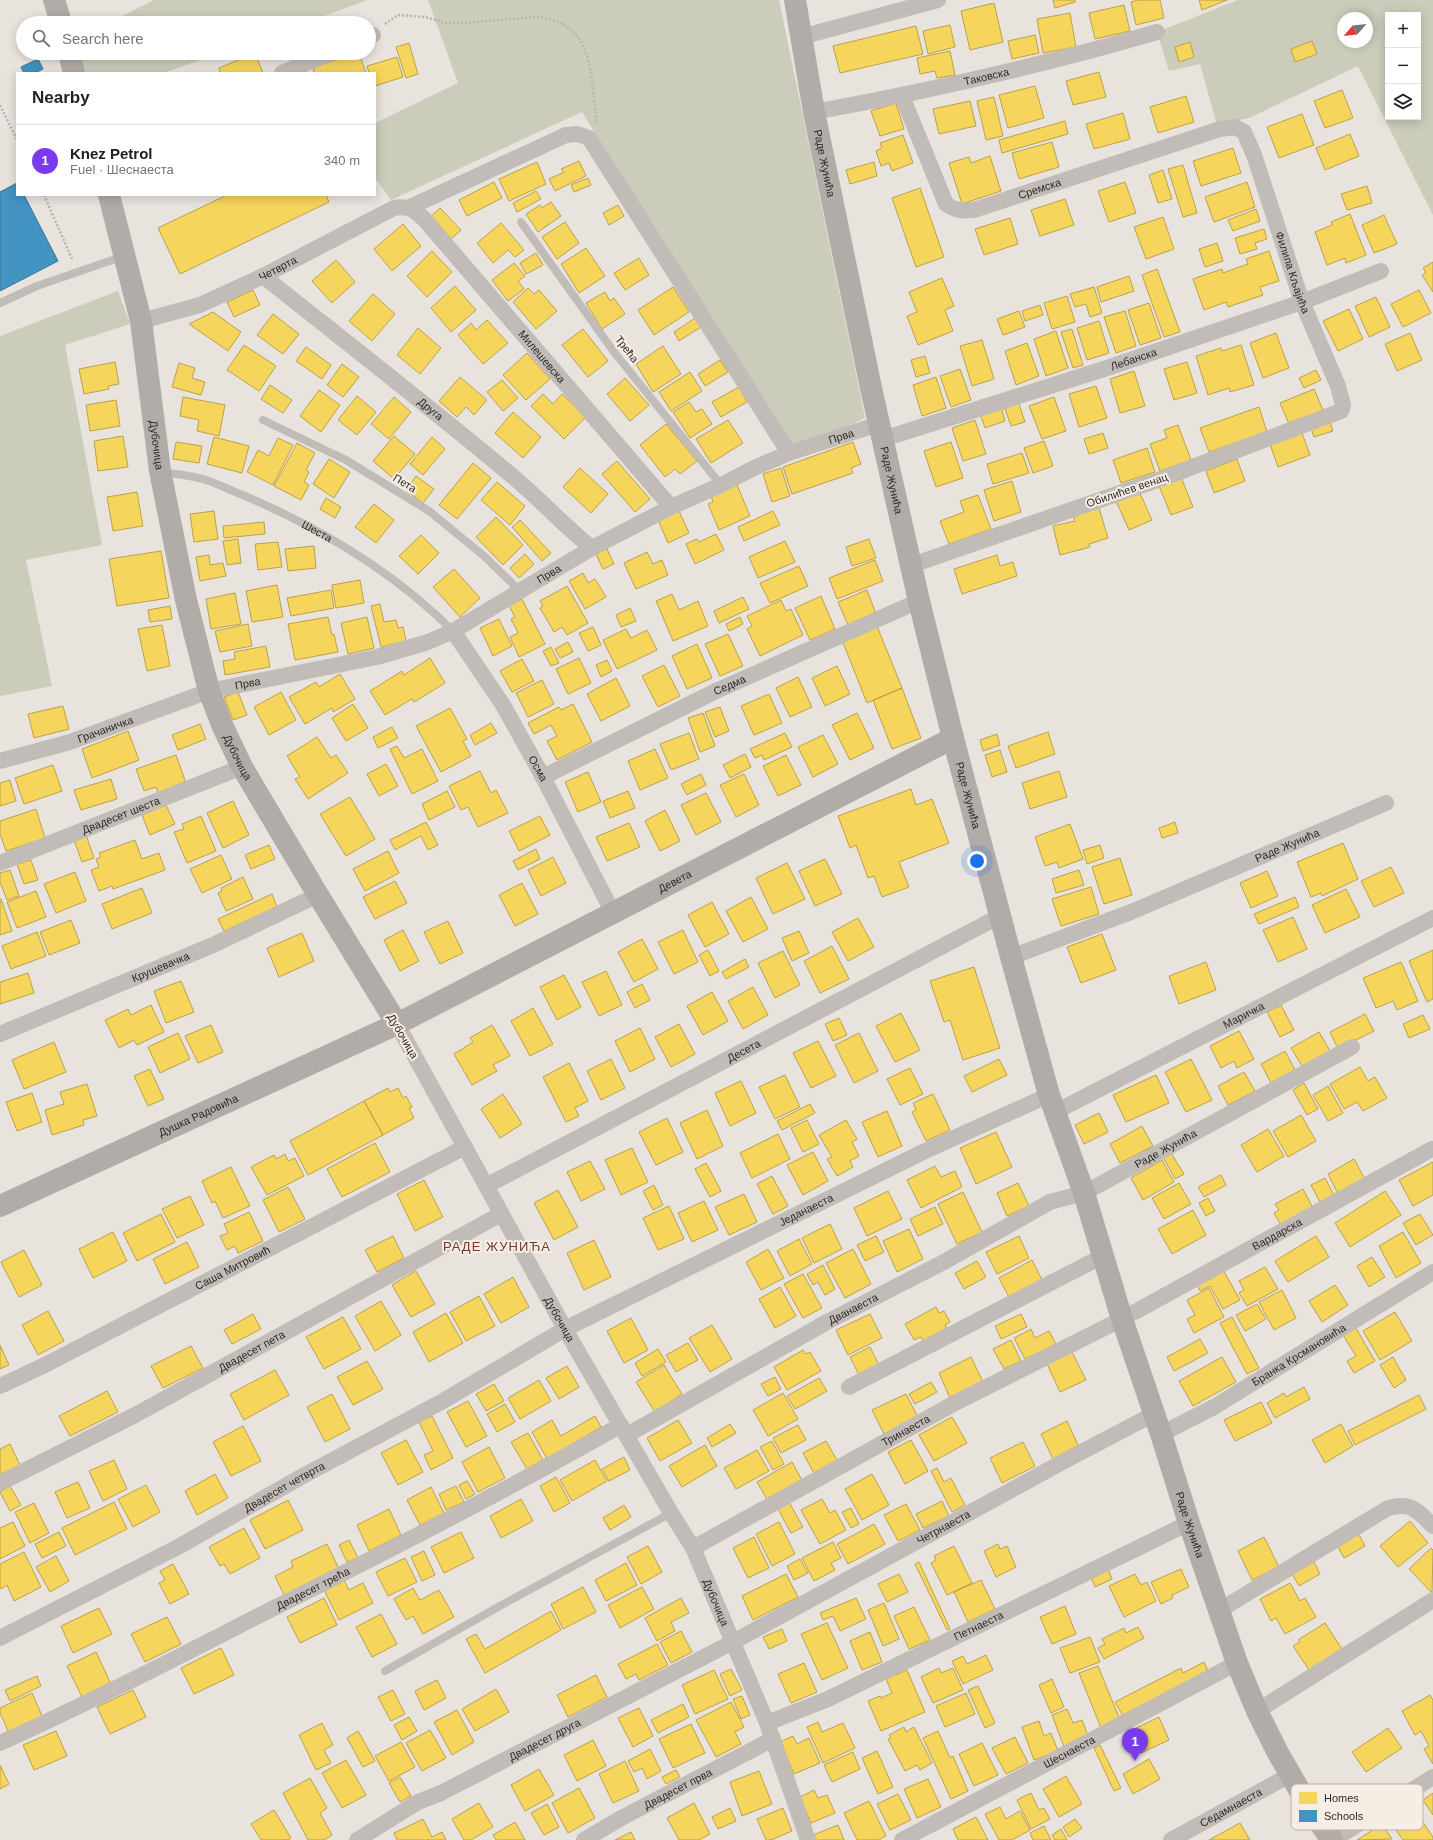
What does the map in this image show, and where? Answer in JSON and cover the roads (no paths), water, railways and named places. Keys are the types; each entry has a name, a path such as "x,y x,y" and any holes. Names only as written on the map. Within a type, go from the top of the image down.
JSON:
{"street":[{"path":"54,0 59,16"},
{"name":"Раде Жунића","path":"795,0 814,112 881,432 919,601 1000,916 1052,1104 1084,1193 1122,1319 1237,1663 1257,1711 1296,1784"},
{"path":"801,37 938,0"},
{"name":"Таковска","path":"814,112 902,96 1080,54 1157,32"},
{"path":"71,60 74,72"},
{"path":"284,72 314,60"},
{"name":"Сремска","path":"902,96 946,204 953,209 960,211 974,210 1220,129 1235,127 1244,132"},
{"name":"Филипа Кљајића","path":"1244,132 1259,169 1302,302 1338,386 1343,405 1340,411"},
{"path":"410,208 566,135 577,134 589,138 789,453"},
{"name":"Дубочица","path":"109,196 141,320 160,471 186,600 209,691 223,727 242,767 397,1024 565,1329 671,1514 693,1548 767,1723 808,1840"},
{"name":"Четврта","path":"141,320 200,305 263,276 394,208 402,206 410,208"},
{"name":"Милешевска","path":"410,208 416,211 425,220 671,507"},
{"name":"Лебанска","path":"881,432 1112,366 1302,302 1380,271"},
{"name":"Друга","path":"263,276 435,412 517,480 571,532 592,548"},
{"name":"Обилићев венац","path":"912,565 1166,477 1340,411"},
{"name":"Прва","path":"209,691 377,657 428,642 453,631 519,590 592,548 671,507 722,485 754,468 789,453 881,432"},
{"name":"Седма","path":"543,777 718,690 919,601"},
{"name":"Осма","path":"453,631 503,704 543,777 613,913"},
{"name":"Грачаничка","path":"0,761 70,742 209,691"},
{"name":"Девета","path":"397,1024 953,738"},
{"name":"Двадесет шеста","path":"0,863 242,767"},
{"name":"Раде Жунића","path":"1011,956 1131,912 1386,803"},
{"name":"Крушевачка","path":"0,1034 213,946 318,895"},
{"name":"Десета","path":"486,1186 1000,916"},
{"name":"Маричка","path":"1052,1104 1433,918"},
{"name":"Душка Радовића","path":"0,1206 397,1024"},
{"name":"Раде Жунића","path":"1084,1193 1352,1047"},
{"name":"Једанаеста","path":"565,1329 916,1156 1052,1104"},
{"name":"Саша Митровић","path":"0,1386 45,1365 465,1147"},
{"name":"Вардарска","path":"1122,1319 1432,1149"},
{"name":"Дванаеста","path":"624,1430 827,1322 942,1263 1050,1202 1084,1193"},
{"name":"Двадесет пета","path":"0,1483 137,1414 501,1214"},
{"path":"849,1387 1103,1256"},
{"name":"Бранка Крсмановића","path":"1158,1424 1214,1407 1433,1272"},
{"name":"Тринаеста","path":"693,1548 955,1404 1122,1319"},
{"name":"Двадесет четврта","path":"0,1638 178,1547 308,1474 443,1401 565,1329"},
{"name":"Четрнаеста","path":"733,1642 1068,1459 1158,1424"},
{"name":"Двадесет трећа","path":"0,1743 146,1673 406,1542 549,1466 624,1430"},
{"path":"1220,1610 1388,1508 1403,1505 1415,1509 1433,1526"},
{"name":"Петнаеста","path":"767,1723 835,1696 1189,1523"},
{"path":"1257,1711 1433,1600"},
{"name":"Двадесет друга","path":"357,1840 418,1802 441,1793 733,1642"},
{"name":"Шеснаеста","path":"902,1840 1237,1663"},
{"name":"Двадесет прва","path":"584,1840 625,1816 773,1739"},
{"name":"Седамнаеста","path":"1171,1840 1290,1774"},
{"path":"1422,1784 1433,1777"},
{"name":"Раде Жунића","path":"1326,1830 1332,1840"},
{"path":"1332,1840 1348,1830"}],"lane":[{"name":"Трећа","path":"521,222 614,352 722,485"},
{"path":"0,303 37,286 125,255"},
{"name":"Пета","path":"263,420 346,460 429,511 484,556 519,590"},
{"name":"Шеста","path":"160,471 203,479 276,509 330,538 365,561 431,609 453,631"},
{"path":"386,1671 498,1607 671,1514"}],"place":[{"name":"Knez Petrol","path":"1135,1761"}],"district":[{"name":"РАДЕ ЖУНИЋА","path":"497,1246"}]}
